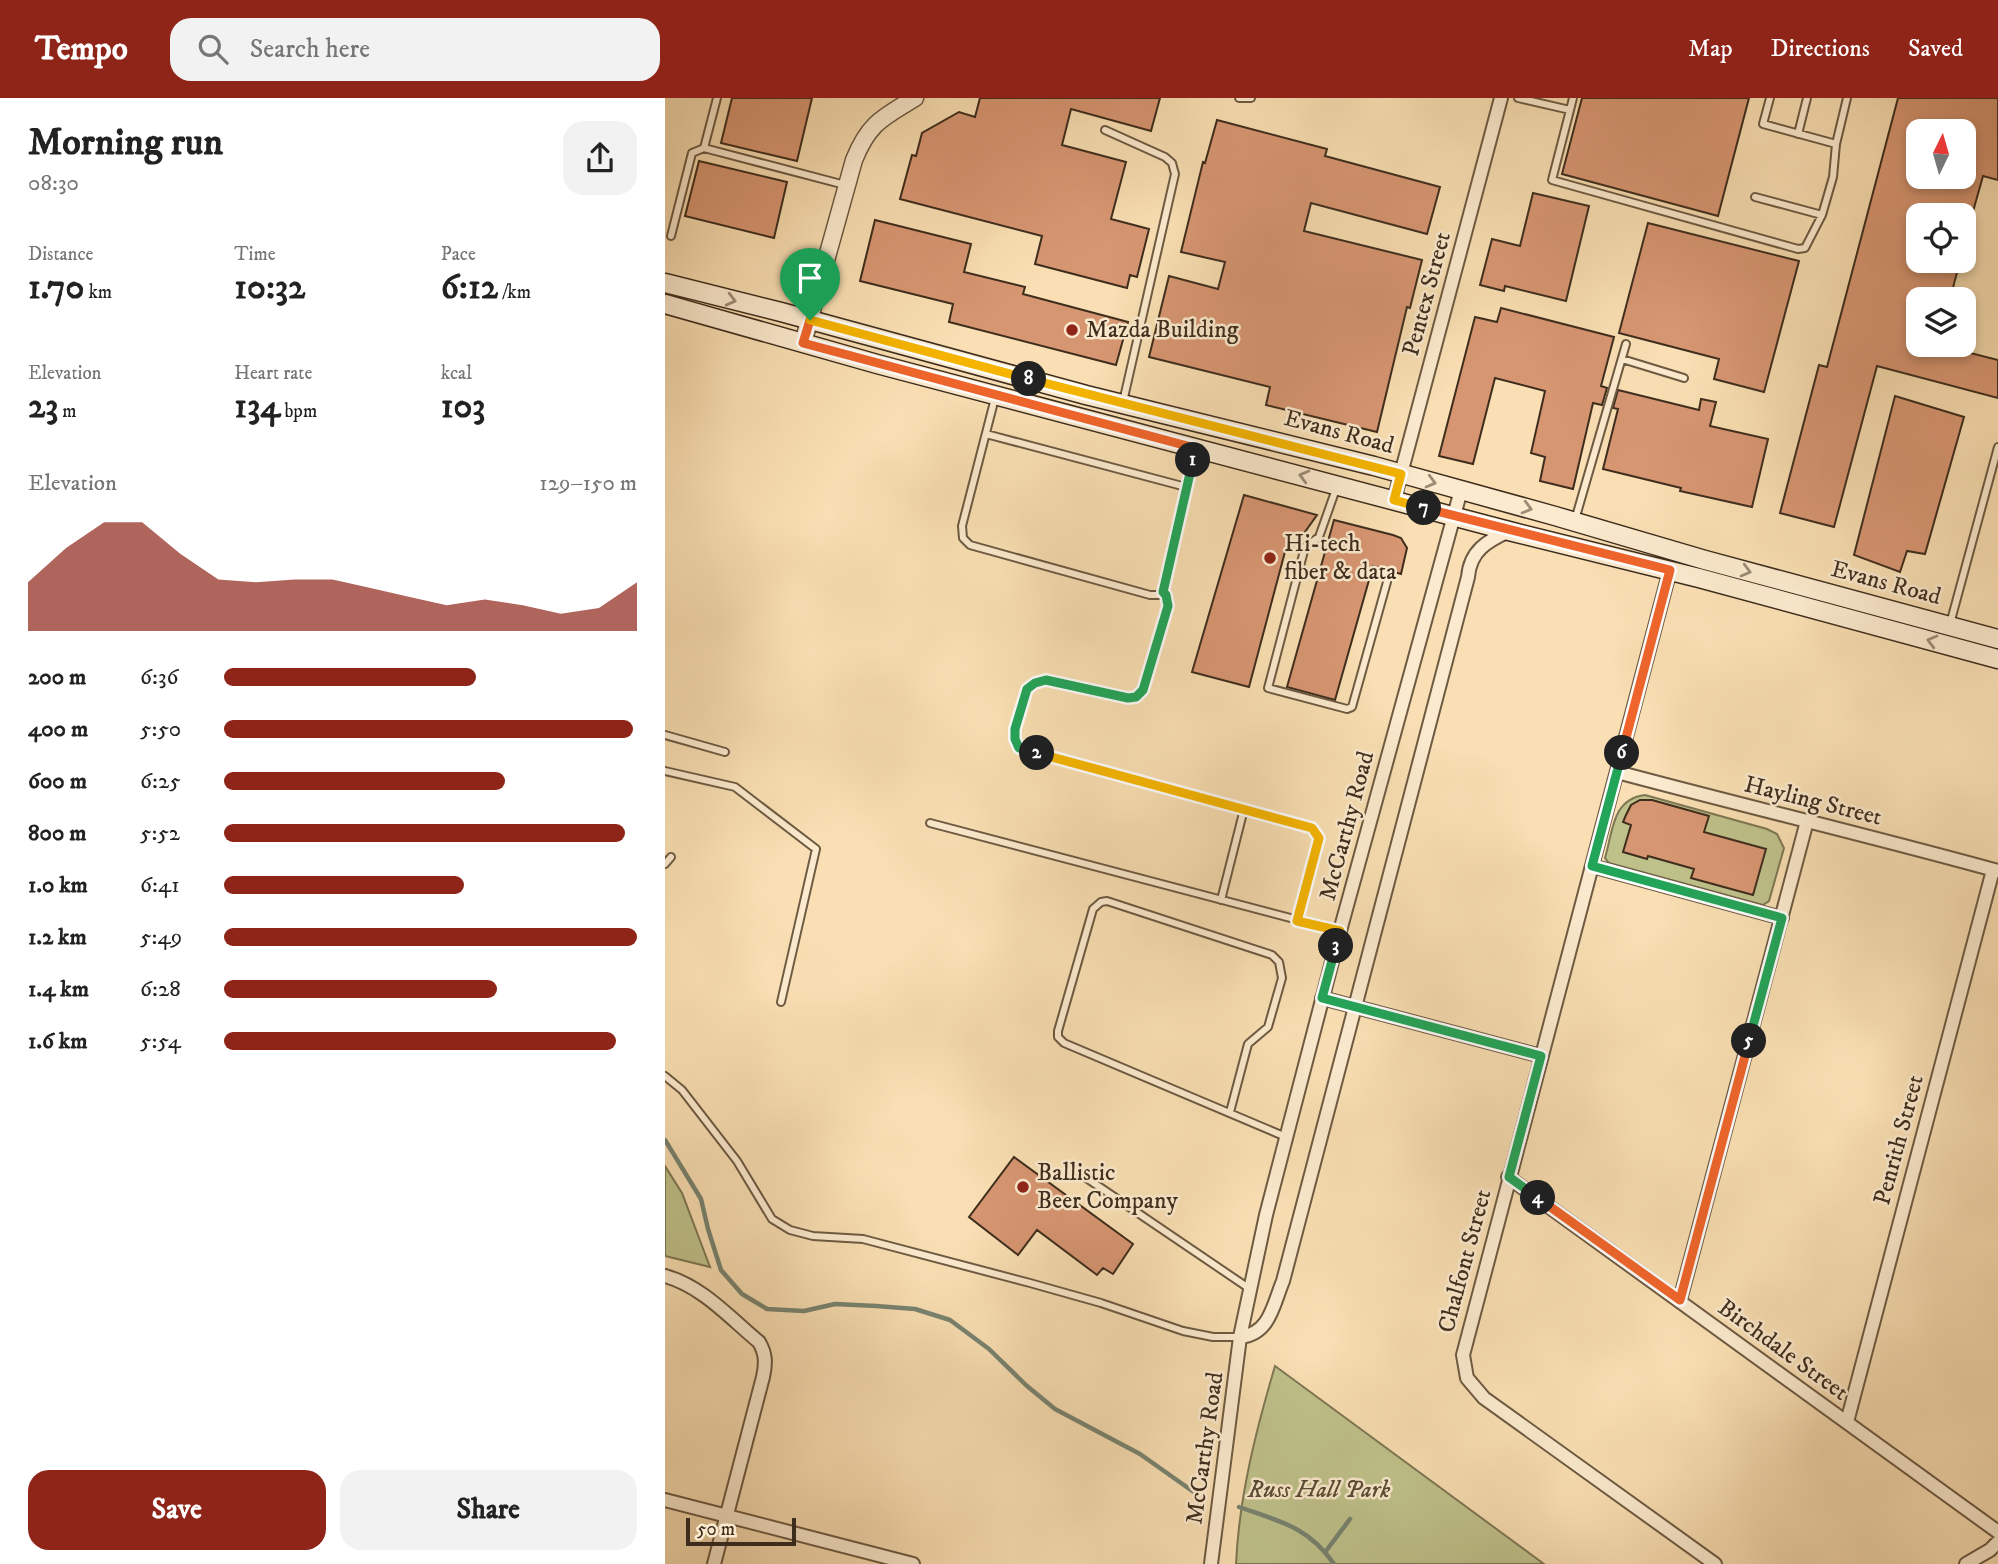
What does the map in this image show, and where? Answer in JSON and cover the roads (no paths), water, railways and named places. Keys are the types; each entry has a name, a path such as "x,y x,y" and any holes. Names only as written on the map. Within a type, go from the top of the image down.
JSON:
{"main road":[{"name":"Evans Road","path":"665,283 1461,490 1705,560 1998,639"},
{"name":"Evans Road","path":"665,304 1454,517 1670,570 1998,659"}],"street":[{"path":"803,343 854,160 867,133 876,122 915,98"},
{"name":"Pentex Street","path":"1394,500 1501,98"},
{"name":"McCarthy Road","path":"1211,1564 1241,1337 1250,1289 1322,998 1461,490"},
{"path":"1241,1337 1253,1336 1260,1331 1283,1281 1470,561 1491,540 1510,531"},
{"name":"Chalfont Street","path":"1670,570 1465,1344 1464,1365 1467,1378 1484,1398 1715,1564"},
{"name":"Hayling Street","path":"1617,772 1995,871"},
{"path":"1680,1300 1807,821"},
{"path":"1592,866 1782,918"},
{"name":"Penrith Street","path":"1847,1422 1995,871"},
{"path":"1322,998 1541,1056"},
{"name":"Birchdale Street","path":"1509,1177 1998,1532"},
{"path":"665,1276 689,1284 759,1342 765,1352 763,1377 714,1564"},
{"path":"665,1500 913,1564"},
{"path":"1966,1564 1998,1542"}],"lane":[{"path":"704,148 717,98"},
{"path":"1239,98 1251,98"},
{"path":"1518,98 1570,110"},
{"path":"1573,98 1552,180 1798,249 1805,248 1822,215 1833,177 1836,145 1847,98"},
{"path":"1770,98 1763,124 1836,145"},
{"path":"1798,134 1807,98"},
{"path":"1105,130 1165,157 1173,163 1175,174 1122,404"},
{"path":"671,236 692,153 704,148 847,185"},
{"path":"1755,197 1822,215"},
{"path":"1575,522 1626,344"},
{"path":"1622,359 1684,378"},
{"path":"996,395 962,526 963,538 970,545 1150,595 1158,596 1163,592 1195,448"},
{"path":"986,434 1186,487"},
{"path":"1949,626 1998,447"},
{"path":"1338,485 1319,537 1305,547 1268,688 1347,709 1352,707 1387,582"},
{"path":"1163,592 1168,606 1143,690 1136,697 1128,698 1046,680 1035,683 1027,689 1015,729 1015,739 1019,748 1312,828 1319,838 1297,921"},
{"path":"665,735 725,752"},
{"path":"665,771 735,786 816,849 781,1002"},
{"path":"1221,900 1244,809"},
{"path":"930,823 1340,931"},
{"path":"665,864 671,857"},
{"path":"1230,1112 1248,1044 1268,1027 1282,978 1279,962 1272,955 1107,901 1101,902 1093,909 1058,1037 1064,1043 1286,1137"},
{"path":"665,1076 682,1090 737,1161 772,1219 790,1230 813,1236 863,1239 1089,1300 1183,1331 1213,1337 1241,1337"},
{"path":"1079,1173 1250,1289"}],"waterway":[{"path":"665,1140 701,1199 721,1270 742,1294 767,1309 804,1311 835,1304 876,1306 915,1309 950,1320 989,1349 1055,1409 1140,1454 1198,1495"},
{"path":"1239,1507 1280,1521 1304,1533 1334,1564"},
{"path":"1326,1551 1350,1519"}],"place":[{"name":"Mazda Building","path":"1072,330"},
{"name":"Hi-tech fiber & data","path":"1270,558"},
{"name":"Ballistic Beer Company","path":"1023,1187"}],"park label":[{"name":"Russ Hall Park","path":"1319,1490"}]}
